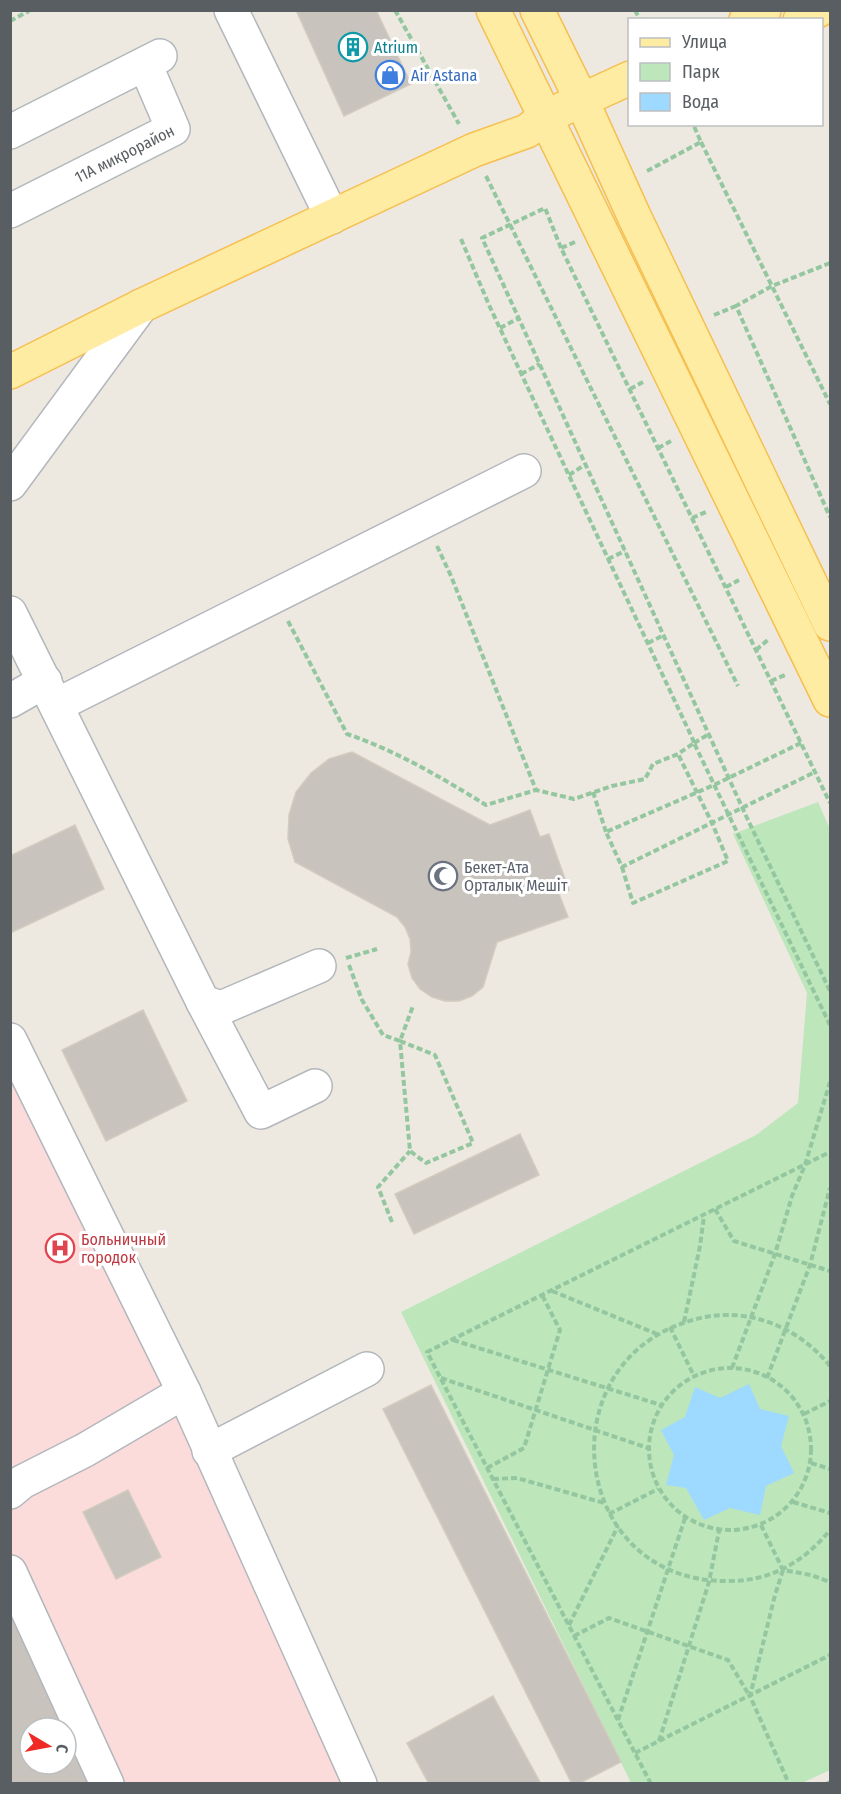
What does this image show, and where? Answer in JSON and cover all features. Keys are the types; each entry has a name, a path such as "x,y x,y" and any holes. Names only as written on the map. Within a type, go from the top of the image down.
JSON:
{"main road":[{"path":"493,10 542,127 600,229 831,700"},
{"path":"537,10 830,620"},
{"path":"750,18 764,10"},
{"path":"804,18 819,10"},
{"path":"586,110 628,79"},
{"path":"10,372 141,306 474,150 586,110 628,100"}],"street":[{"path":"231,10 332,217"},
{"name":"11А микрорайон","path":"10,132 152,60 173,129 10,211"},
{"path":"10,484 141,306"},
{"path":"10,701 51,693 275,596 524,471"},
{"path":"10,613 203,1002 261,1112 315,1086"},
{"path":"799,635 830,620"},
{"path":"203,1002 221,1008 333,962"},
{"path":"10,1040 184,1392 360,1784"},
{"path":"209,1451 367,1369"},
{"path":"10,1492 22,1482 85,1450 184,1392"},
{"path":"10,1572 107,1784"}],"path":[{"path":"395,10 474,150 738,686"},
{"path":"10,21 29,11"},
{"path":"694,126 831,404"},
{"path":"643,173 701,142"},
{"path":"831,803 561,248 545,208 482,238 728,778 831,992"},
{"path":"561,248 600,229"},
{"path":"461,238 568,475 714,785 831,1025"},
{"path":"710,316 736,306 772,286 831,263"},
{"path":"736,306 831,517"},
{"path":"500,328 519,318"},
{"path":"521,374 540,364"},
{"path":"568,475 586,464"},
{"path":"425,520 451,576 536,790"},
{"path":"608,559 625,551"},
{"path":"275,596 347,734 373,743 436,774 486,805 536,790 574,799 612,786 645,779 653,764 678,754 709,734"},
{"path":"648,643 664,635"},
{"path":"606,832 697,793 801,743"},
{"path":"593,792 633,903 728,861 678,754"},
{"path":"621,867 815,772"},
{"path":"333,962 362,1000 383,1035 435,1055 473,1143 426,1163 410,1151"},
{"path":"392,1222 378,1187 410,1151 400,1041 413,1006"},
{"path":"732,1368 775,1254 831,1082"},
{"path":"651,1784 427,1352 831,1152"},
{"path":"767,1377 810,1265 831,1188"},
{"path":"716,1209 734,1241 831,1271"},
{"path":"684,1322 704,1215"},
{"path":"551,1290 657,1334"},
{"path":"487,1468 524,1448 560,1330 542,1295"},
{"path":"831,1366 805,1341 786,1329 752,1317 717,1315 670,1327 657,1334 629,1357 608,1387 599,1408 594,1431 593,1456 604,1503 618,1526 640,1551 669,1570 689,1577 709,1581 747,1581 783,1570 816,1547 831,1530"},
{"path":"670,1327 694,1376"},
{"path":"452,1340 661,1405"},
{"path":"719,1368 754,1371 767,1377 792,1396 804,1414 811,1438 811,1463 804,1483 793,1502 761,1526 719,1531 685,1518 658,1489 650,1469 648,1448 652,1425 661,1405 676,1388 694,1376 719,1368"},
{"path":"440,1377 648,1448"},
{"path":"804,1414 831,1401"},
{"path":"811,1463 831,1469"},
{"path":"493,1479 517,1479 604,1503"},
{"path":"609,1514 658,1489"},
{"path":"793,1502 831,1513"},
{"path":"618,1720 685,1518"},
{"path":"569,1626 618,1526"},
{"path":"750,1696 783,1570 761,1526"},
{"path":"659,1741 709,1581 719,1531"},
{"path":"783,1570 811,1575 831,1582"},
{"path":"574,1636 609,1618 728,1660 750,1696 789,1784"},
{"path":"635,1753 831,1655"},
{"path":"826,1784 831,1782"}],"shaded area":[{"name":"Больничный городок","path":"10,1046 343,1783 11,1783"}],"green space":[{"path":"818,802 830,829 830,1770 802,1783 631,1783 401,1312 756,1135 798,1103 807,993 733,834"}],"water":[{"path":"749,1384 760,1409 789,1416 781,1446 794,1473 766,1486 760,1515 730,1508 704,1520 686,1488 666,1485 674,1455 661,1430 685,1417 695,1387 720,1398"}],"building":[{"name":"Atrium","path":"296,10 376,10 411,84 344,116"},
{"name":"Бекет-Ата Орталық Мешіт","path":"352,752 490,825 530,810 540,837 549,834 569,890 559,894 568,917 497,942 483,987 472,996 459,1001 445,1001 432,997 420,989 412,978 408,964 411,952 410,939 405,927 397,917 295,862 288,839 289,815 296,792 311,773 329,759"},
{"path":"75,825 104,889 10,933 10,856"},
{"path":"143,1010 187,1101 106,1141 62,1050"},
{"path":"520,1134 539,1175 414,1234 395,1194"},
{"path":"431,1385 621,1762 578,1784 572,1784 383,1409"},
{"path":"128,1490 161,1557 116,1579 83,1512"},
{"path":"10,1602 63,1716 18,1716 18,1776 78,1776 78,1748 95,1784 13,1784 10,1779"},
{"path":"493,1696 541,1784 429,1784 407,1743"}],"place":[{"name":"Atrium","path":"353,47"},
{"name":"Air Astana","path":"390,75"},
{"name":"Бекет-Ата Орталық Мешіт","path":"443,876"},
{"name":"Больничный городок","path":"60,1248"}]}
